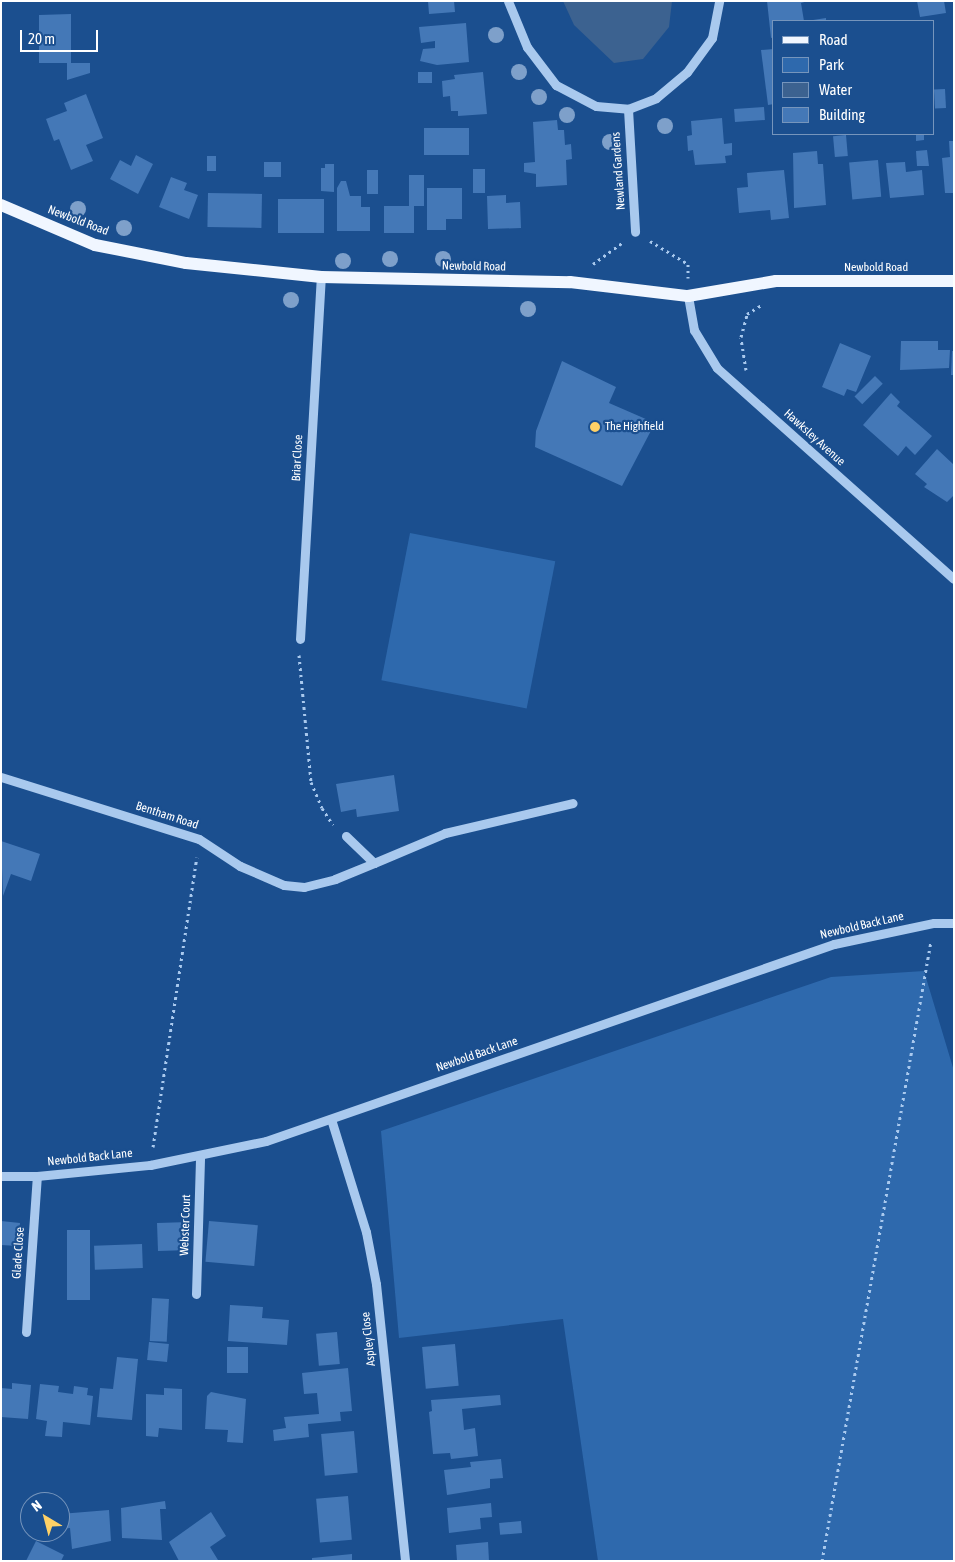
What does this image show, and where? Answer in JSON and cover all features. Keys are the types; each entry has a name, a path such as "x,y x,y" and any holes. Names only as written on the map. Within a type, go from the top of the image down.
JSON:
{"main road":[{"name":"Newbold Road","path":"1,205 95,245 186,263 320,277 570,282 688,296 776,282 954,281"}],"street":[{"path":"508,1 527,47 556,86 596,106 628,109 656,98 687,72 712,38 719,1"},
{"name":"Newland Gardens","path":"628,109 635,232"},
{"name":"Briar Close","path":"300,640 320,277"},
{"name":"Hawksley Avenue","path":"688,296 694,330 716,368 954,578"},
{"name":"Bentham Road","path":"1,777 199,839 240,866 284,885 304,887 374,863 445,833 573,803"},
{"path":"346,836 374,863"},
{"name":"Newbold Back Lane","path":"1,1176 37,1176 150,1165 200,1157 266,1141 834,944 934,923 954,923"},
{"name":"Aspley Close","path":"331,1119 366,1232 376,1284 405,1561"},
{"name":"Webster Court","path":"196,1294 200,1157"},
{"name":"Glade Close","path":"26,1332 37,1176"}],"path":[{"path":"570,282 635,232 688,264 688,296"},
{"path":"751,399 741,336 747,314 769,300"},
{"path":"300,640 299,670 311,782 330,823 346,836"},
{"path":"150,1165 199,839"},
{"path":"822,1561 934,923"}],"green space":[{"path":"410,533 555,561 527,708 381,680"},
{"path":"924,971 954,1071 954,1561 598,1561 563,1319 399,1338 381,1131 831,977"}],"water":[{"path":"563,1 672,1 669,27 643,59 614,63 574,25"}],"building":[{"path":"428,1 454,1 455,12 429,14"},
{"path":"767,1 808,1 801,3 804,20 772,20 771,38"},
{"path":"917,1 944,1 946,13 920,17"},
{"path":"71,14 71,63 90,63 90,73 67,80 67,63 39,63 39,15"},
{"path":"466,23 469,62 437,65 420,61 423,49 435,48 435,41 421,43 419,27"},
{"path":"772,49 772,104 768,105 761,50"},
{"path":"418,72 432,72 432,83 418,83"},
{"path":"483,72 487,114 458,116 458,111 451,111 450,96 443,97 442,81 455,79 454,75"},
{"path":"945,89 946,108 935,109 935,90"},
{"path":"86,94 103,138 86,145 93,161 71,170 59,139 54,141 46,119 67,111 64,103"},
{"path":"764,107 765,120 735,122 734,109"},
{"path":"722,118 724,144 732,143 732,155 725,156 726,163 695,165 693,150 688,151 687,136 692,135 691,121"},
{"path":"557,120 558,130 564,130 565,145 571,144 572,159 566,160 567,185 536,187 536,174 524,172 524,163 535,162 533,122"},
{"path":"424,128 469,128 469,155 424,155"},
{"path":"846,135 848,156 835,157 833,136"},
{"path":"916,135 924,135 924,140 916,141"},
{"path":"949,141 954,141 954,193 945,193 942,158 950,157"},
{"path":"927,150 929,166 917,166 916,151"},
{"path":"817,151 818,164 823,164 826,205 794,208 793,153"},
{"path":"136,155 153,164 138,194 110,179 120,160 131,166"},
{"path":"207,156 216,156 216,171 207,171"},
{"path":"878,160 881,197 852,199 849,163"},
{"path":"264,162 281,162 281,177 264,177"},
{"path":"905,162 906,172 922,170 924,195 890,198 886,163"},
{"path":"325,164 334,164 334,192 321,191 321,168 325,168"},
{"path":"473,169 485,169 485,193 473,193"},
{"path":"367,170 378,170 378,194 367,194"},
{"path":"784,170 789,218 771,220 770,210 739,213 737,188 748,187 747,173"},
{"path":"409,175 424,175 424,206 414,206 414,233 384,233 384,206 409,206"},
{"path":"171,177 187,183 184,190 198,195 189,219 159,207"},
{"path":"341,181 346,181 350,196 361,196 361,207 370,207 370,231 337,231 337,188"},
{"path":"427,188 462,188 462,219 446,219 446,230 427,230"},
{"path":"208,193 262,194 261,228 207,227"},
{"path":"506,195 506,203 520,202 521,228 488,229 487,196"},
{"path":"278,199 324,199 324,233 278,233"},
{"path":"901,341 938,341 938,350 950,350 949,368 900,370"},
{"path":"840,343 871,356 856,392 847,389 844,396 822,387"},
{"path":"952,351 954,351 954,375 951,375"},
{"name":"The Highfield","path":"562,361 616,387 609,403 655,423 622,486 535,447 536,431"},
{"path":"875,376 883,384 862,404 854,397"},
{"path":"891,393 900,402 897,406 932,436 915,455 906,446 898,456 863,425"},
{"path":"937,449 954,465 954,495 947,502 924,487 927,484 915,474"},
{"path":"394,775 399,811 357,817 356,809 341,812 336,784"},
{"path":"1,841 40,854 31,881 11,874 3,896"},
{"path":"1,1221 20,1223 18,1246 1,1245"},
{"path":"209,1221 258,1225 254,1266 205,1262"},
{"path":"189,1222 190,1250 158,1251 157,1223"},
{"path":"67,1230 90,1230 90,1300 67,1300"},
{"path":"142,1244 143,1268 95,1270 94,1246"},
{"path":"152,1298 169,1299 167,1342 150,1341"},
{"path":"230,1305 263,1307 262,1318 289,1320 287,1345 228,1341"},
{"path":"337,1332 340,1364 319,1366 316,1334"},
{"path":"149,1342 169,1344 167,1362 147,1360"},
{"path":"455,1344 459,1386 426,1389 422,1347"},
{"path":"227,1347 248,1347 248,1373 227,1373"},
{"path":"117,1357 138,1359 132,1420 97,1417 100,1388 113,1389"},
{"path":"348,1368 352,1411 340,1412 341,1421 308,1424 309,1437 274,1441 273,1430 286,1428 284,1417 319,1414 317,1393 304,1394 302,1373"},
{"path":"12,1383 31,1385 28,1419 1,1417 1,1388 12,1389"},
{"path":"40,1384 59,1386 58,1392 73,1394 74,1386 88,1388 87,1395 93,1396 90,1425 63,1422 62,1437 45,1436 47,1421 36,1419"},
{"path":"164,1388 182,1389 182,1430 159,1428 158,1437 146,1436 146,1394 164,1395"},
{"path":"211,1392 246,1399 243,1443 227,1442 228,1430 205,1429 207,1396"},
{"path":"500,1395 501,1405 462,1409 464,1430 475,1428 478,1456 451,1459 450,1453 433,1454 429,1412 432,1411 431,1400"},
{"path":"354,1431 358,1473 325,1476 321,1434"},
{"path":"501,1459 503,1478 490,1479 490,1488 447,1495 444,1470 471,1467 470,1462"},
{"path":"348,1496 352,1540 320,1543 316,1499"},
{"path":"165,1501 166,1509 160,1509 162,1540 122,1538 121,1508"},
{"path":"491,1503 492,1517 480,1518 481,1529 449,1533 447,1508"},
{"path":"109,1510 111,1541 72,1549 70,1513"},
{"path":"211,1512 226,1536 210,1547 218,1560 179,1561 169,1542"},
{"path":"521,1521 522,1533 500,1535 499,1523"},
{"path":"36,1542 64,1555 61,1561 26,1561"},
{"path":"488,1542 489,1561 457,1561 456,1545"},
{"path":"352,1554 352,1561 312,1561 312,1558"}],"place":[{"name":"The Highfield","path":"595,427"}]}
